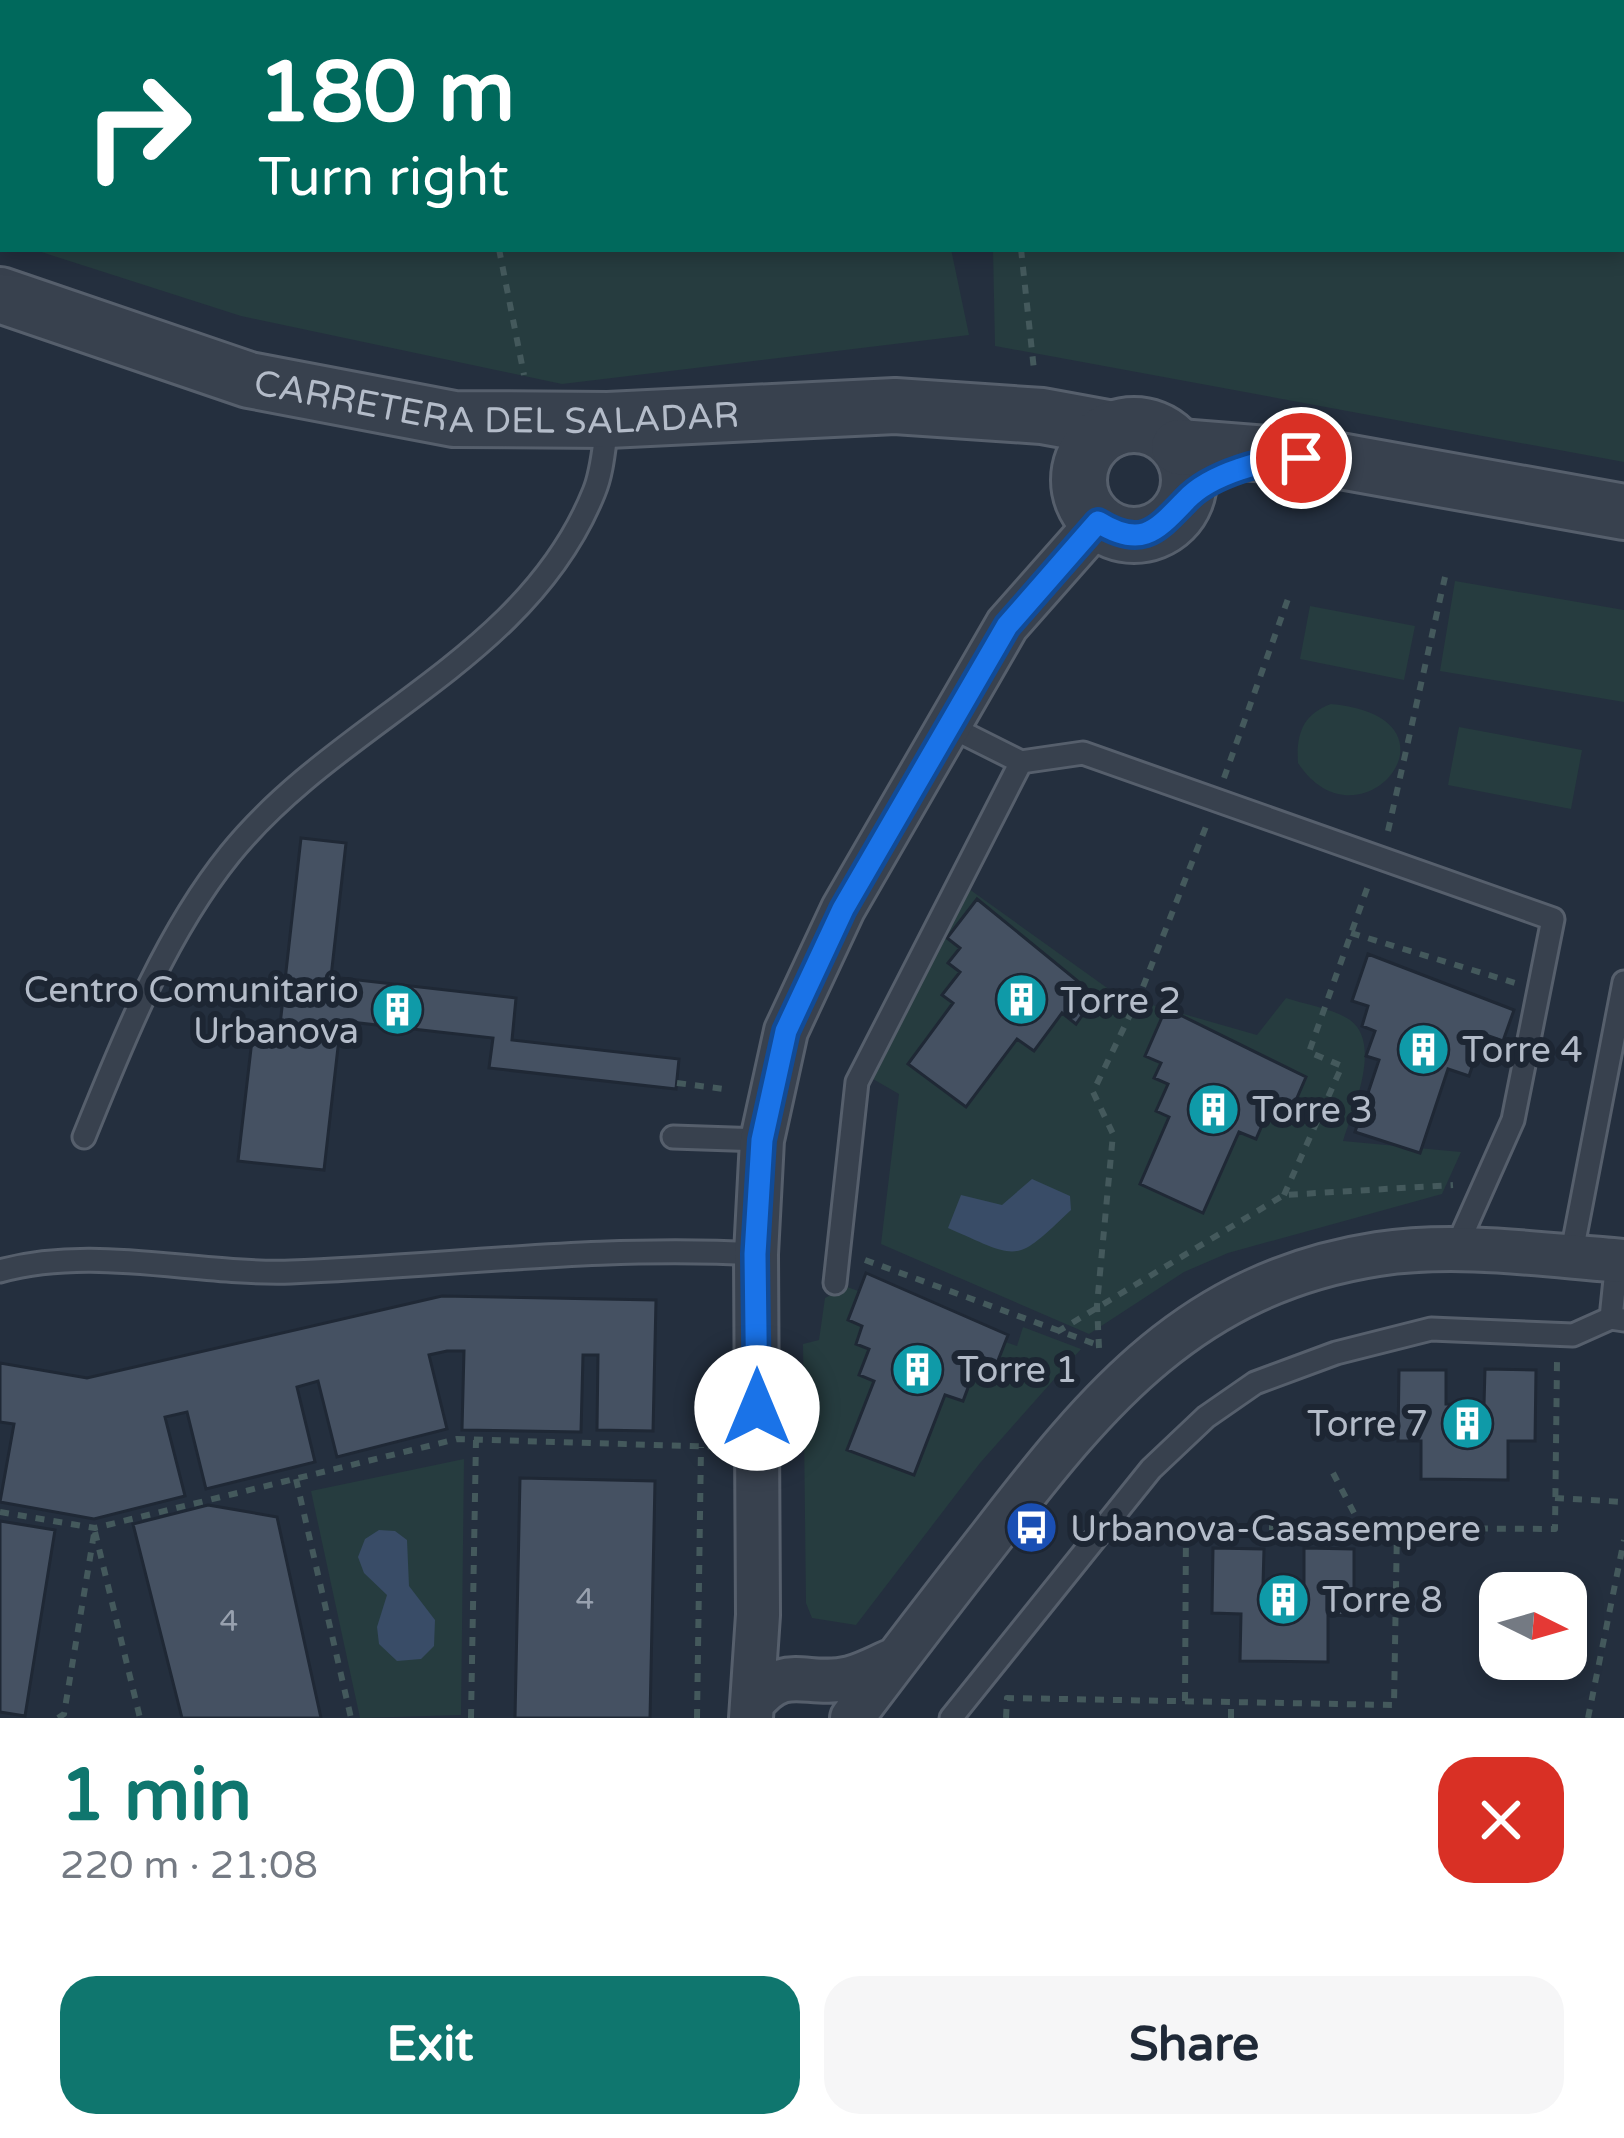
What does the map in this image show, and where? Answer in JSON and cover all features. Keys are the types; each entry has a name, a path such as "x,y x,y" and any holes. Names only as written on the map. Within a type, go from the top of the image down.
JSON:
{"street":[{"name":"CARRETERA DEL SALADAR","path":"0,295 248,380 454,419 608,420 896,406 1023,417 1096,449"},
{"path":"1149,427 1183,473 1164,526 1148,533 1130,535 1098,522 1080,489 1096,449 1149,427"},
{"path":"1183,473 1274,458 1328,459 1624,512"},
{"path":"751,1711 758,1615 755,1254 762,1140 786,1031 843,909 1007,626 1098,522"},
{"path":"852,1718 1082,1419 1150,1354 1220,1308 1299,1274 1378,1254 1456,1249 1620,1260"},
{"path":"758,1615 780,1657 810,1678"},
{"path":"751,1711 768,1684 847,1679 896,1659"}],"lane":[{"path":"84,1137 125,1035 230,855 304,779 515,615 554,562 595,490 608,420"},
{"path":"949,726 1021,762 1083,753 1553,919 1513,1120 1456,1249"},
{"path":"836,1282 856,1082 1021,762"},
{"path":"1571,1257 1624,982"},
{"path":"673,1136 762,1140"},
{"path":"0,1271 110,1260 195,1271 291,1272 644,1249 755,1254"},
{"path":"952,1718 1106,1526 1192,1430 1255,1383 1336,1353 1432,1329 1573,1335 1618,1319 1620,1260"}],"path":[{"path":"500,252 532,419"},
{"path":"1021,252 1026,325 1023,417"},
{"path":"1284,1195 1342,1066 1309,1052 1398,804 1445,577"},
{"path":"839,1250 1098,1346 1097,1305 1113,1134 1093,1092 1141,992 1288,596"},
{"path":"1351,933 1522,986"},
{"path":"677,1083 724,1089"},
{"path":"1057,1332 1284,1195 1454,1185 1465,1167"},
{"path":"1106,1526 1555,1529 1557,1334"},
{"path":"0,1512 94,1528 457,1439 714,1447"},
{"path":"471,1718 476,1440"},
{"path":"697,1718 701,1447"},
{"path":"1333,1473 1362,1528"},
{"path":"296,1479 351,1718"},
{"path":"1555,1498 1624,1502"},
{"path":"1185,1701 1186,1526"},
{"path":"58,1718 64,1714 94,1528"},
{"path":"94,1528 140,1718"},
{"path":"1006,1718 1007,1698 1394,1705 1397,1528"},
{"path":"1588,1718 1624,1540"},
{"path":"1231,1702 1231,1718"}],"green space":[{"path":"41,252 952,252 969,335 562,384 241,316"},
{"path":"993,252 1624,252 1624,462 995,346"},
{"path":"1455,581 1624,610 1624,702 1440,671"},
{"path":"1310,606 1415,626 1404,680 1300,659"},
{"path":"1331,704 1373,714 1395,732 1400,753 1392,774 1374,789 1350,795 1323,788 1298,763 1303,726"},
{"path":"1459,727 1582,750 1571,809 1448,785"},
{"path":"969,889 1117,995 1257,1035 1286,998 1350,1020 1360,1031 1365,1061 1343,1141 1461,1152 1442,1194 1228,1253 1184,1272 1089,1334 881,1244 899,1094 873,1079"},
{"path":"847,1287 1017,1346 1023,1327 1081,1349 980,1463 856,1625 812,1618 806,1603 803,1344 819,1340 825,1298"},
{"path":"464,1459 461,1715 360,1718 311,1491"}],"water":[{"path":"1032,1179 1070,1196 1071,1210 1026,1248 1004,1251 948,1228 961,1195 1002,1205"},
{"path":"379,1530 395,1531 407,1540 409,1586 435,1620 434,1646 421,1659 397,1661 379,1644 377,1627 387,1595 364,1573 358,1557 365,1539"}],"building":[{"name":"Centro Comunitario Urbanova","path":"301,838 346,843 331,977 516,998 512,1040 679,1059 676,1089 489,1068 493,1038 341,1021 324,1170 238,1161 252,1040 278,1043"},
{"name":"Torre 2","path":"977,899 1096,996 1076,1024 1062,1013 1034,1051 1017,1039 966,1107 908,1064 953,1003 942,995 960,972 948,963 960,948 947,938"},
{"name":"Torre 4","path":"1368,954 1514,1010 1503,1041 1483,1034 1469,1076 1448,1069 1420,1153 1355,1132 1379,1060 1366,1056 1375,1031 1362,1026 1368,1006 1352,1001"},
{"name":"Torre 3","path":"1166,1008 1306,1077 1293,1107 1274,1098 1256,1139 1239,1132 1203,1213 1140,1184 1169,1117 1156,1111 1168,1084 1154,1078 1161,1063 1145,1056"},
{"name":"Torre 1","path":"866,1273 1008,1335 997,1363 980,1356 963,1401 945,1395 914,1475 847,1450 874,1381 859,1375 869,1349 856,1344 862,1326 848,1320"},
{"path":"442,1296 656,1300 653,1431 597,1430 598,1355 583,1355 581,1432 462,1430 464,1351 447,1351 429,1355 447,1429 337,1457 318,1381 297,1387 315,1462 206,1489 187,1412 165,1417 185,1496 94,1519 0,1502 14,1424 0,1422 0,1363 87,1378"},
{"name":"Torre 7","path":"1485,1369 1536,1370 1535,1441 1508,1441 1508,1480 1421,1479 1421,1441 1398,1441 1399,1370 1446,1370 1446,1404 1484,1405"},
{"path":"520,1478 655,1481 650,1718 515,1718"},
{"path":"208,1505 277,1517 321,1718 182,1718 133,1524"},
{"path":"0,1521 55,1530 25,1716 0,1712"},
{"name":"Torre 8","path":"1213,1548 1264,1549 1263,1584 1304,1584 1304,1548 1354,1549 1354,1616 1328,1615 1328,1662 1240,1661 1241,1614 1212,1613"}],"place":[{"name":"Torre 2","path":"1021,1000"},
{"name":"Centro Comunitario Urbanova","path":"398,1010"},
{"name":"Torre 4","path":"1423,1049"},
{"name":"Torre 3","path":"1213,1109"},
{"name":"Torre 1","path":"918,1369"},
{"name":"Torre 7","path":"1467,1423"},
{"name":"Urbanova-Casasempere","path":"1031,1528"},
{"name":"Torre 8","path":"1283,1599"}],"route":[{"path":"757,1408 755,1254 762,1140 786,1031 843,909 1007,626 1098,522 1130,535 1148,533 1164,526 1186,499 1217,481 1274,458 1301,458"}]}
